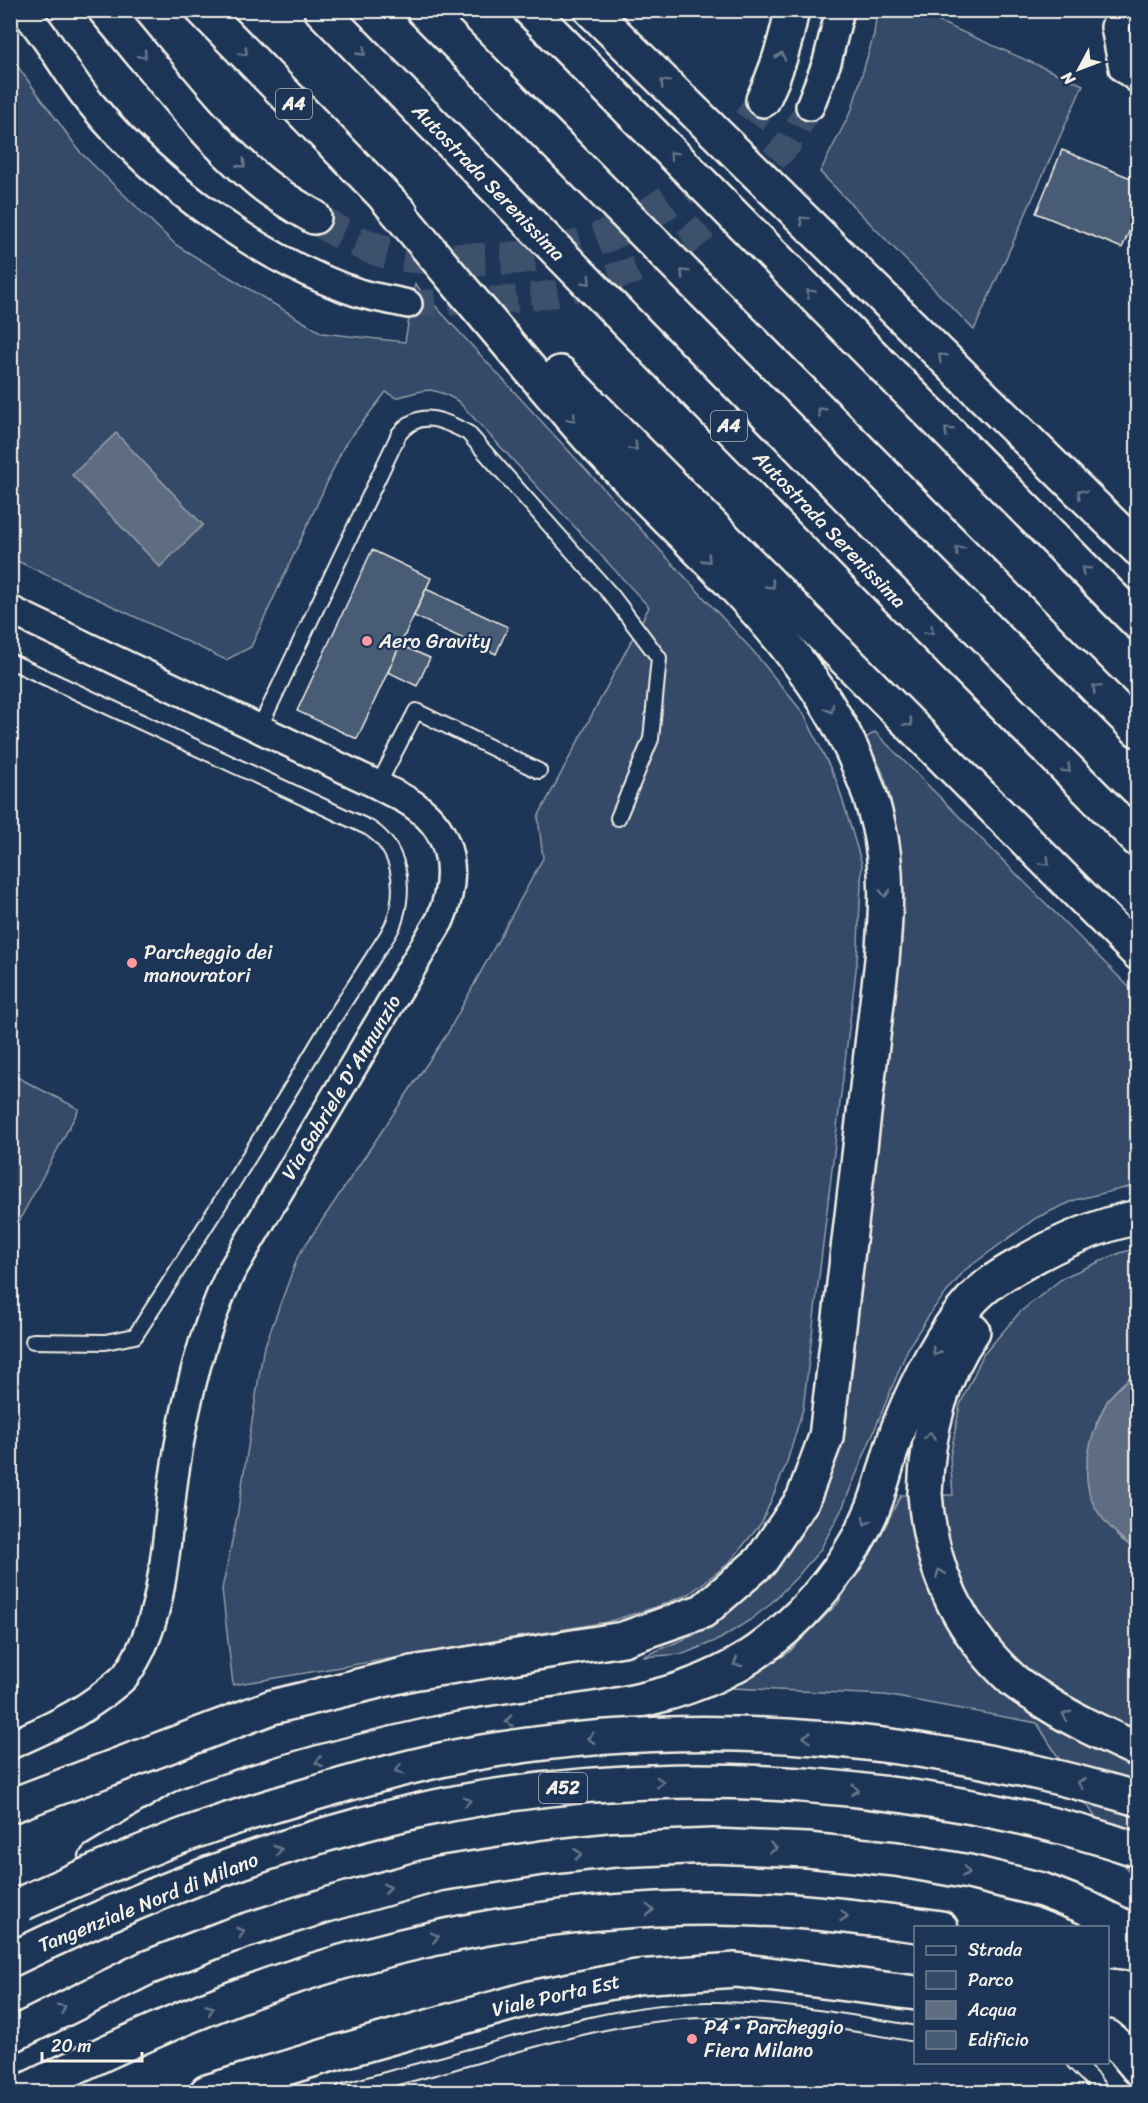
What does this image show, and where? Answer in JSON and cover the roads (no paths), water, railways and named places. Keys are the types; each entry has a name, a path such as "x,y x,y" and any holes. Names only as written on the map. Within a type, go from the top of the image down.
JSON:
{"main road":[{"path":"105,10 201,123 229,152 256,178 285,200 314,217"},
{"name":"A4","path":"203,10 385,197"},
{"name":"Autostrada Serenissima","path":"321,10 1137,840"},
{"path":"423,10 1137,729"},
{"path":"530,10 1134,619"},
{"path":"591,10 1137,549"},
{"path":"763,100 776,72 787,38 792,10"},
{"path":"385,197 1137,953"},
{"path":"10,1806 272,1707 412,1673 622,1639 703,1611 761,1561 803,1499 826,1437 886,914 879,826 867,783 821,693 791,650 762,615 591,439 385,197"},
{"path":"17,1906 190,1804 308,1765 447,1731 618,1705 700,1683 734,1666 768,1644 816,1598 834,1574 872,1510 900,1424 913,1394 930,1361 968,1303 991,1281 1055,1244 1087,1231 1137,1217"},
{"path":"1055,1244 1009,1286 986,1313 967,1339 939,1399 926,1455 924,1494 927,1524 934,1556 948,1593 963,1622 1014,1682 1052,1707 1137,1750"},
{"name":"A52","path":"17,1906 111,1864 183,1836 278,1804 402,1769 480,1752 556,1741 685,1733 765,1734 836,1739 920,1749 994,1762 1069,1779 1137,1799"},
{"name":"Tangenziale Nord di Milano","path":"10,1960 56,1937 189,1881 259,1856 400,1815 473,1800 546,1789 693,1780 766,1782 838,1788 914,1797 986,1810 1058,1826 1137,1850"},
{"path":"10,2036 147,1968 230,1936 330,1904 438,1874 614,1850 713,1845 807,1850 896,1859 969,1872 1042,1890 1083,1906 1137,1934"},
{"path":"22,2092 97,2056 279,1982 359,1957 432,1938 509,1924 591,1914 718,1908 802,1912 924,1926"},
{"path":"1109,1950 1137,1954"},
{"name":"Viale Porta Est","path":"207,2092 531,1998 637,1977 736,1970 914,1993"},
{"path":"1109,2039 1123,2050 1137,2068"}],"street":[{"path":"23,10 51,45 98,112 130,146 177,188 231,228 284,260 360,293 408,304"},
{"path":"810,106 827,62 840,10"},
{"path":"1122,10 1115,27 1130,74"},
{"name":"Via Gabriele D'Annunzio","path":"10,610 378,785 414,805 439,831 447,849 452,870 448,903 440,920 231,1272 214,1307 201,1344 192,1382 174,1475 159,1596 145,1642 125,1676 97,1700 50,1729 10,1745"}],"lane":[{"path":"259,729 399,435 415,421 428,418 442,420 468,433 613,597 659,658 651,739 618,818"},
{"path":"10,661 369,828 381,836 392,849 401,884 396,918 388,935 330,1025 228,1193 135,1336 105,1342 33,1341"},
{"path":"378,785 416,711 539,771"},
{"path":"343,2092 584,2027 665,2013 707,2010 752,2011 834,2020 914,2034"},
{"path":"1076,2064 1101,2092"}],"water":[{"path":"116,433 203,525 160,567 72,475"},
{"path":"1137,1371 1137,1551 1111,1528 1094,1505 1089,1492 1087,1461 1096,1426 1108,1400"}],"tunnel":[{"path":"314,217 362,244 406,256 483,260 514,258 571,248 625,227 652,212 695,182 727,152 763,100"},
{"path":"408,304 516,299 560,293 636,270 688,241 731,205 788,144 810,106"}],"place":[{"name":"Aero Gravity","path":"367,641"},
{"name":"Parcheggio dei manovratori","path":"132,963"},
{"name":"P4 • Parcheggio Fiera Milano","path":"692,2039"}]}
